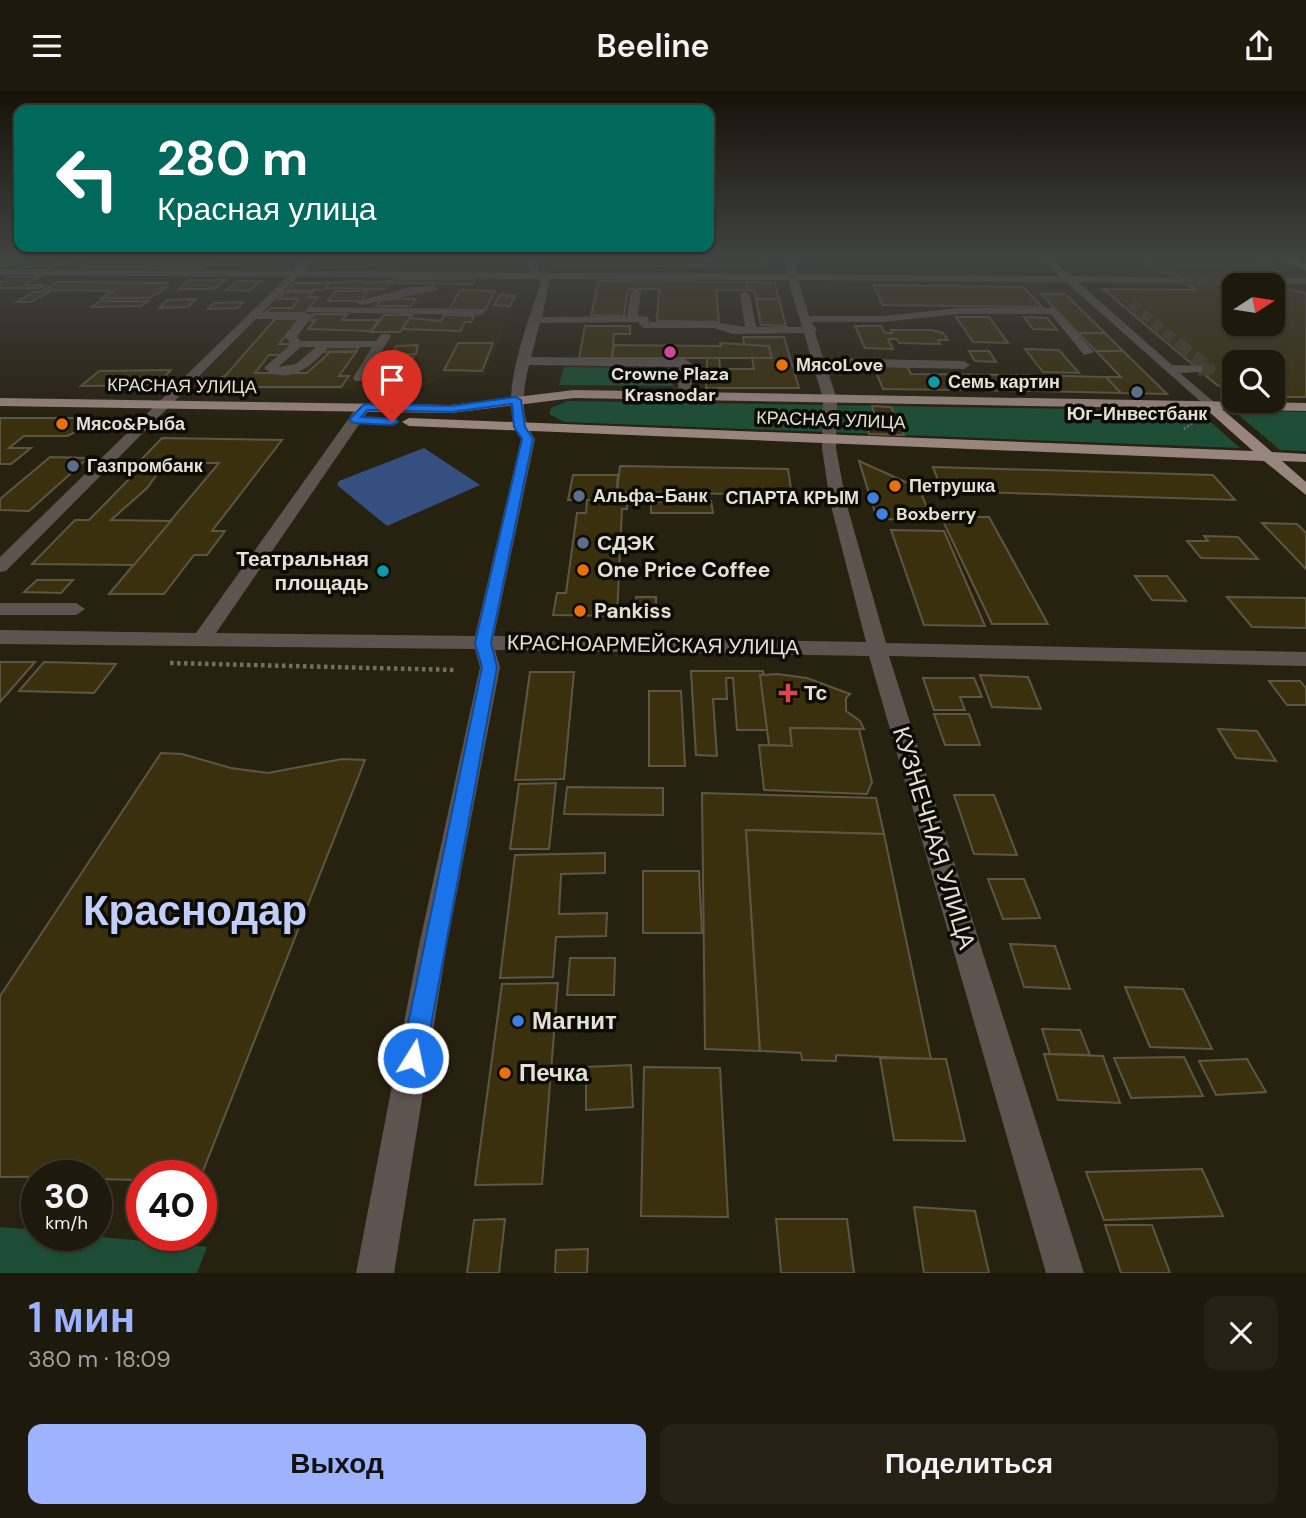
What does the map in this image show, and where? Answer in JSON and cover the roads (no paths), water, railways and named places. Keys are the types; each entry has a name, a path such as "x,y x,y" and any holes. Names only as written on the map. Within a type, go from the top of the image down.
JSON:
{"main road":[{"name":"КРАСНАЯ УЛИЦА","path":"359,414 451,409 575,394 1306,407"},
{"name":"КРАСНАЯ УЛИЦА","path":"0,402 359,414 519,427 1306,458"},
{"path":"1209,405 1306,490"},
{"name":"КРАСНАЯ УЛИЦА","path":"0,408 162,408"}],"street":[{"path":"0,567 255,313"},
{"path":"251,317 282,313"},
{"path":"298,344 291,337 311,313"},
{"path":"374,1273 432,950 490,667 483,643 528,439 519,427 516,400 524,361 539,313"},
{"path":"632,319 633,313"},
{"path":"748,313 751,330"},
{"name":"КУЗНЕЧНАЯ УЛИЦА","path":"805,313 830,398 830,439 838,502 877,649 1065,1273"},
{"path":"538,320 643,319 643,325 715,325 733,331 884,319 923,313"},
{"path":"1055,313 1088,352"},
{"path":"1108,313 1209,405"},
{"path":"325,344 310,363 283,371 270,368 298,344 382,340 359,378 410,377"},
{"path":"819,357 938,352"},
{"path":"819,357 964,365"},
{"path":"524,361 685,363 685,396"},
{"path":"1170,369 1198,369"},
{"path":"201,640 359,414"},
{"path":"0,609 76,609"},
{"name":"КРАСНОАРМЕЙСКАЯ УЛИЦА","path":"0,637 877,649 1306,659"}],"water":[{"path":"424,448 480,485 387,526 337,485 339,481"}],"tunnel":[{"path":"1143,313 1181,345"},
{"path":"1179,344 1209,369 1198,369"}],"place":[{"name":"Crowne Plaza Krasnodar","path":"670,352"},
{"name":"МясоLove","path":"782,365"},
{"name":"Семь картин","path":"934,382"},
{"name":"Юг-Инвестбанк","path":"1137,392"},
{"name":"Мясо&Рыба","path":"62,424"},
{"name":"Газпромбанк","path":"73,466"},
{"name":"Петрушка","path":"895,486"},
{"name":"Альфа-Банк","path":"579,496"},
{"name":"СПАРТА КРЫМ","path":"873,498"},
{"name":"Boxberry","path":"882,514"},
{"name":"СДЭК","path":"583,543"},
{"name":"One Price Coffee","path":"583,570"},
{"name":"Театральная площадь","path":"383,571"},
{"name":"Pankiss","path":"580,611"},
{"name":"Тс","path":"788,693"},
{"name":"Магнит","path":"518,1021"},
{"name":"Печка","path":"505,1073"}],"district":[{"name":"Краснодар","path":"195,910"}]}
